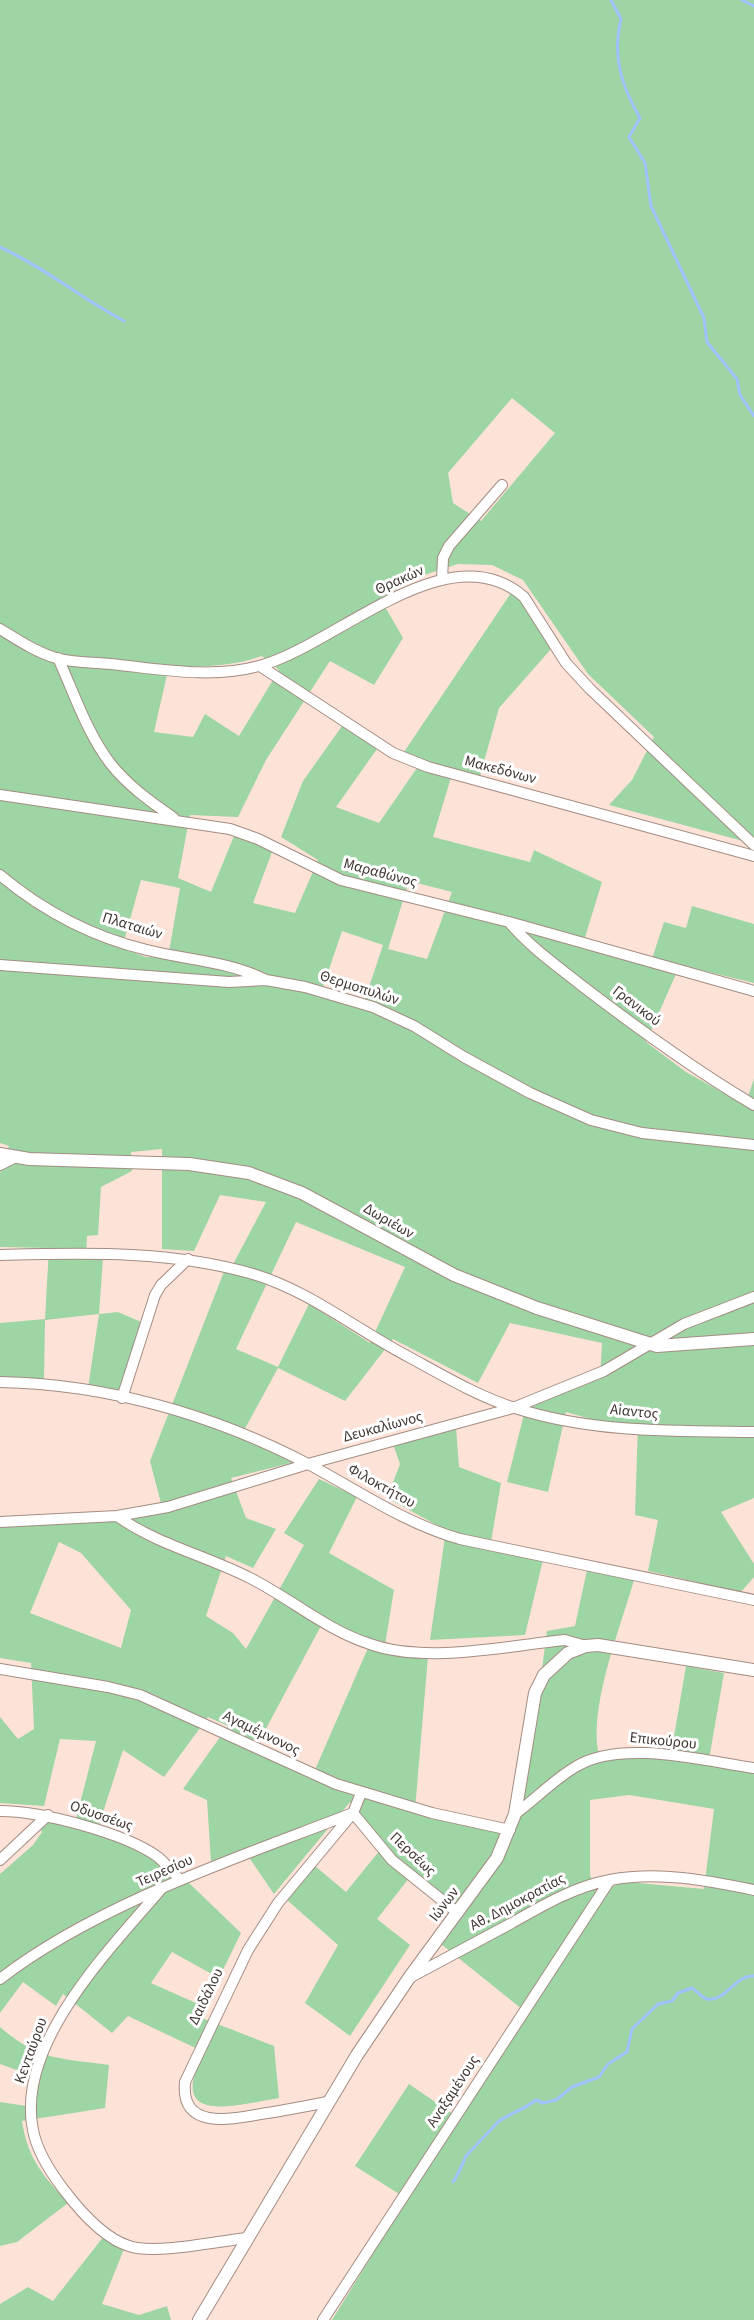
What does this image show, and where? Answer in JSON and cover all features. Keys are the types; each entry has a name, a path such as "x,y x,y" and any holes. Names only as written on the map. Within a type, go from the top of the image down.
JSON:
{"street":[{"path":"442,580 443,558 449,546 502,485"},
{"name":"Θρακών","path":"0,629 38,651 58,658 213,673 260,666 298,651 420,585 442,580 485,576 514,589 524,597 566,663 590,689 754,845"},
{"path":"58,658 97,743 110,763 136,790 176,820"},
{"name":"Μακεδόνων","path":"260,666 393,753 428,767 754,856"},
{"name":"Μαραθώνος","path":"0,795 220,826 245,833 341,880 509,922 754,991"},
{"name":"Πλαταιών","path":"0,875 29,899 77,926 147,950 233,966 266,980"},
{"name":"Γρανικού","path":"509,922 523,939 611,1008 702,1074 754,1105"},
{"name":"Θερμοπυλών","path":"0,965 229,982 266,980 305,987 394,1015 530,1093 591,1120 642,1133 754,1145"},
{"name":"Δωριέων","path":"0,1154 14,1158 189,1164 255,1175 320,1202 454,1275 537,1308 650,1344 670,1346 754,1339"},
{"path":"0,1165 14,1158"},
{"path":"0,1255 147,1256 188,1259 254,1274 286,1286 383,1343 513,1408"},
{"path":"122,1398 155,1295 161,1285 188,1259"},
{"name":"Δευκαλίωνος","path":"0,1522 117,1516 184,1502 308,1464 513,1408 604,1371 684,1324 754,1297"},
{"name":"Φιλοκτήτου","path":"0,1382 41,1384 122,1398 170,1408 219,1424 308,1464 418,1524 449,1536 752,1597"},
{"name":"Aiαντος","path":"513,1408 587,1423 652,1431 754,1432"},
{"path":"117,1516 138,1529 250,1578 333,1627 369,1644 417,1653 565,1640 586,1646"},
{"name":"Ιώνων","path":"200,2320 327,2102 409,1978 497,1858 515,1814 538,1684 559,1659 586,1646 617,1646 754,1670"},
{"name":"Αγαμέμνονος","path":"0,1669 108,1687 152,1699 302,1770 361,1793 432,1813 510,1830"},
{"name":"Επικούρου","path":"515,1814 577,1765 611,1753 632,1752 754,1768"},
{"name":"Δαιδάλου","path":"327,2102 217,2120 193,2110 185,2098 184,2088 190,2067 248,1950 278,1903 352,1813 361,1793"},
{"name":"Οδυσσέως","path":"0,1811 48,1815 146,1850 164,1862 180,1880"},
{"name":"Τειρεσίου","path":"0,1979 67,1936 162,1888 352,1813"},
{"name":"Περσέως","path":"352,1813 392,1860 458,1913"},
{"path":"0,1860 48,1815"},
{"name":"Αθ. Δημοκρατίας","path":"409,1978 572,1891 610,1880 684,1878 754,1890"},
{"name":"Αναξαμένους","path":"323,2320 610,1880"},
{"name":"Κενταύρου","path":"162,1888 80,1985 60,2017 34,2081 30,2107 33,2131 43,2157 68,2195 87,2216 123,2243 153,2248 247,2238"}],"green space":[{"path":"0,0 754,0 754,844 609,805 632,780 654,737 588,674 523,580 492,565 458,564 421,576 380,598 403,638 374,685 330,661 266,760 238,817 190,815 178,878 211,892 234,836 251,840 272,852 253,903 295,913 318,860 281,837 303,781 342,726 377,749 336,807 379,823 421,762 404,752 517,584 559,640 499,708 480,776 453,771 433,837 530,862 534,850 602,882 582,947 650,965 664,922 686,928 692,906 754,924 754,983 680,965 646,1042 686,1072 745,1105 754,1079 754,1498 721,1512 754,1564 754,1577 741,1592 648,1571 658,1520 635,1515 638,1425 594,1420 566,1412 548,1492 507,1482 527,1402 600,1376 602,1343 510,1323 478,1383 393,1339 345,1401 278,1368 241,1436 295,1462 231,1478 246,1518 276,1529 253,1568 226,1556 206,1616 233,1633 246,1649 304,1545 284,1533 319,1479 357,1497 329,1553 394,1590 384,1651 407,1658 428,1656 415,1810 512,1833 527,1783 547,1631 575,1626 587,1570 634,1580 602,1691 597,1735 599,1754 671,1754 686,1666 724,1673 708,1765 754,1772 754,2320 332,2320 407,2199 355,2166 409,2084 460,2119 528,2014 441,1944 461,1912 414,1872 377,1919 410,1945 350,2036 305,2003 338,1945 287,1900 315,1866 346,1892 385,1844 350,1802 274,1894 244,1850 211,1862 207,1800 183,1789 228,1726 208,1717 164,1777 123,1750 97,1831 149,1856 188,1882 241,1933 219,1978 172,1952 151,1983 207,2008 202,2018 274,2046 279,2098 226,2106 211,2106 199,2101 193,2092 194,2076 204,2052 128,2016 112,2033 63,1994 56,2006 23,1982 0,2013 0,1874 33,1845 42,1832 38,1827 51,1816 75,1823 96,1741 60,1739 44,1806 0,1803 0,1717 18,1739 34,1729 31,1663 0,1658 0,1525 163,1511 150,1461 225,1269 230,1270 266,1202 220,1195 194,1251 162,1249 162,1149 131,1152 132,1171 101,1187 98,1235 87,1236 86,1256 103,1258 99,1314 45,1320 44,1381 0,1378 0,1323 45,1319 49,1248 0,1247 0,1173 9,1146 0,1143","holes":["512,398 555,433 481,521 453,503 448,473","262,656 279,670 239,736 205,714 193,737 154,732 169,666 204,666 239,662","141,880 180,888 168,958 146,957 122,948","409,881 452,892 427,959 388,949","342,931 383,945 362,1008 320,996","296,1222 405,1267 370,1343 309,1304 278,1367 236,1349","59,1542 81,1553 131,1610 121,1648 30,1613","322,1624 368,1648 311,1779 254,1751","629,1795 714,1809 704,1889 627,1882 610,1887 602,1902 590,1875 590,1800"]},
{"path":"118,1312 146,1324 118,1392 88,1388 99,1314"},
{"path":"456,1427 459,1467 501,1483 490,1548 543,1560 525,1635 430,1640 446,1530 387,1498 400,1464 393,1444"},
{"path":"0,2027 39,2052 63,2059 109,2065 105,2108 22,2121 28,2146 38,2166 68,2203 17,2242 0,2246 0,2102 33,2107 39,2078 0,2064"},
{"path":"104,2236 124,2249 102,2304 139,2315 167,2306 171,2320 0,2320 0,2304 28,2287 53,2301"}],"waterway":[{"path":"611,0 621,19 618,33 620,70 623,82 640,118 629,137 645,163 651,206 704,318 707,342 737,379 740,395 754,416"},
{"path":"742,0 754,6"},
{"path":"0,247 32,264 124,321"},
{"path":"453,2182 466,2156 499,2121 536,2100 543,2103 556,2100 572,2087 599,2077 608,2064 627,2052 632,2029 658,2004 672,2001 678,1993 692,1988 705,1998 714,1999 742,1979 754,1976"}]}
